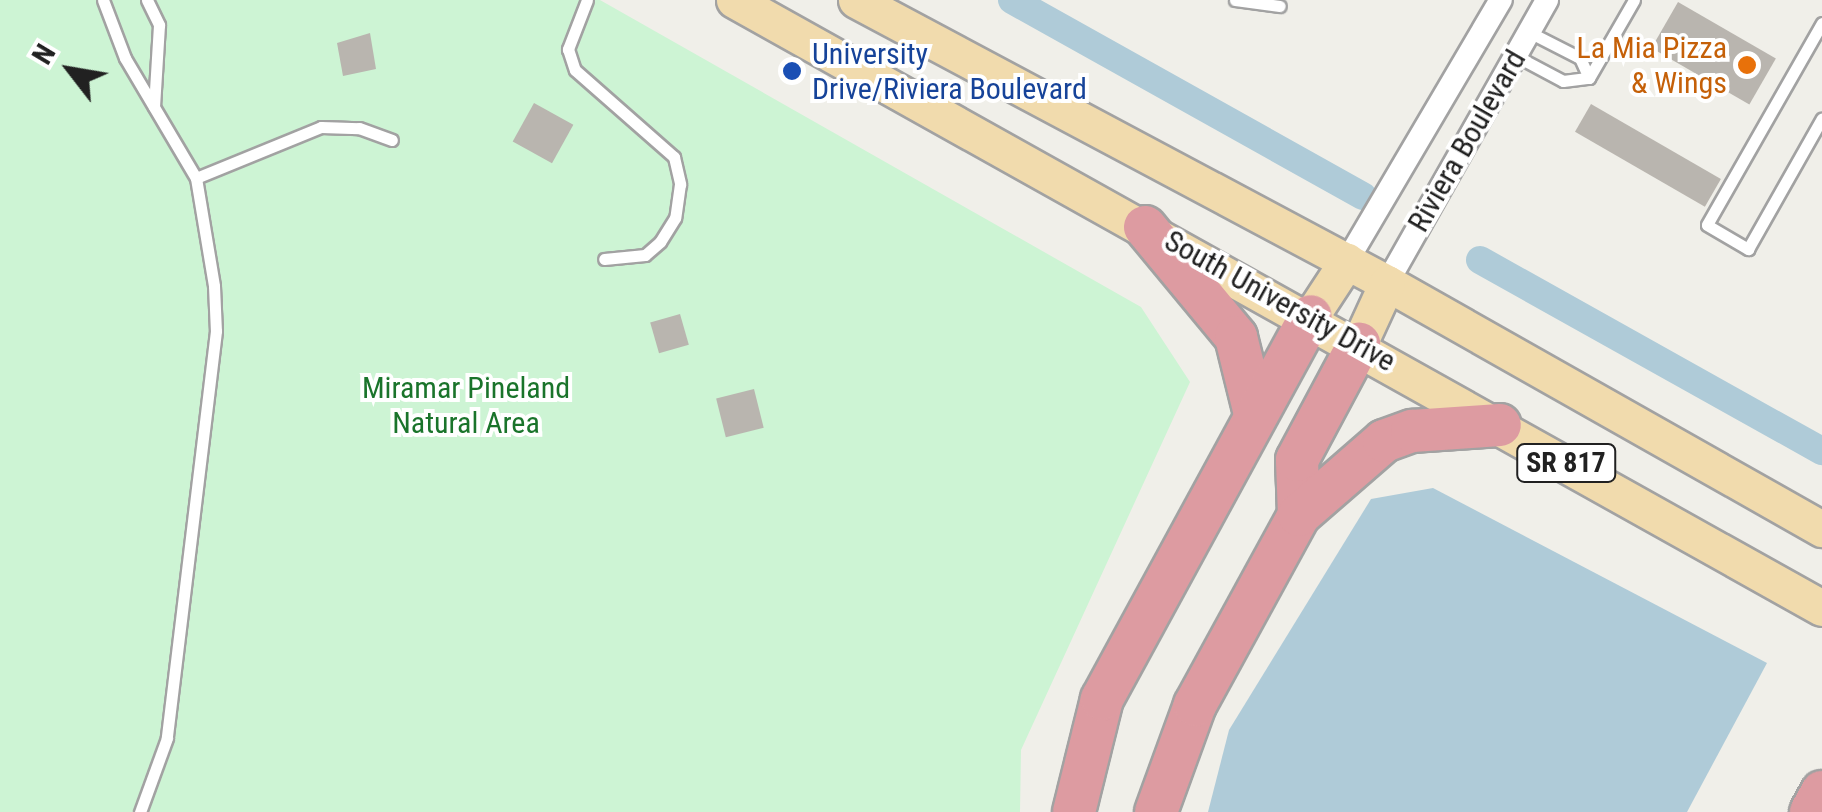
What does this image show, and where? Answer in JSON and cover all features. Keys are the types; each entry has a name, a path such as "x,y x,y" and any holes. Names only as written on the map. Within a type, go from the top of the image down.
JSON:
{"highway":[{"path":"1145,227 1236,338 1255,414"},
{"path":"1074,812 1102,698 1311,316"},
{"path":"1300,515 1297,460 1359,344"},
{"path":"1156,812 1195,706 1300,515 1384,441 1412,431 1500,425"},
{"path":"1811,812 1822,792"}],"main road":[{"name":"South University Drive","path":"734,0 1311,316 1822,608"},
{"name":"SR 817","path":"856,0 1387,283 1822,529"},
{"path":"1311,316 1346,261"},
{"path":"1359,344 1387,283"}],"street":[{"name":"Riviera Boulevard","path":"1346,261 1502,0"},
{"name":"Riviera Boulevard","path":"1387,283 1547,0"}],"lane":[{"path":"103,0 125,58 196,178 216,331 167,738 140,812"},
{"path":"147,0 159,25 154,107"},
{"path":"587,0 568,49 575,70 674,156 680,184 675,218 660,242 645,256 604,259"},
{"path":"1234,0 1280,6"},
{"path":"1589,78 1634,0"},
{"path":"1822,22 1707,226 1748,249 1822,118"},
{"path":"1529,32 1580,58 1589,78"},
{"path":"1516,56 1564,81 1589,78"},
{"path":"196,178 321,127 359,128 392,140"}],"green space":[{"name":"Miramar Pineland Natural Area","path":"0,0 600,0 1141,307 1190,382 1021,750 1020,812 0,812"}],"water":[{"path":"1433,488 1767,663 1687,812 1208,812 1229,730 1371,499"}],"building":[{"path":"1678,2 1776,58 1749,104 1652,48"},
{"path":"370,33 376,69 343,76 337,43"},
{"path":"534,103 573,125 552,163 513,141"},
{"path":"1591,104 1721,179 1705,207 1575,132"},
{"path":"680,314 689,345 659,353 650,323"},
{"path":"754,389 764,428 726,437 716,398"}],"waterway":[{"path":"1012,0 1363,196"},
{"path":"1480,260 1822,451"}],"place":[{"name":"La Mia Pizza & Wings","path":"1747,65"},
{"name":"University Drive/Riviera Boulevard","path":"792,71"}]}
